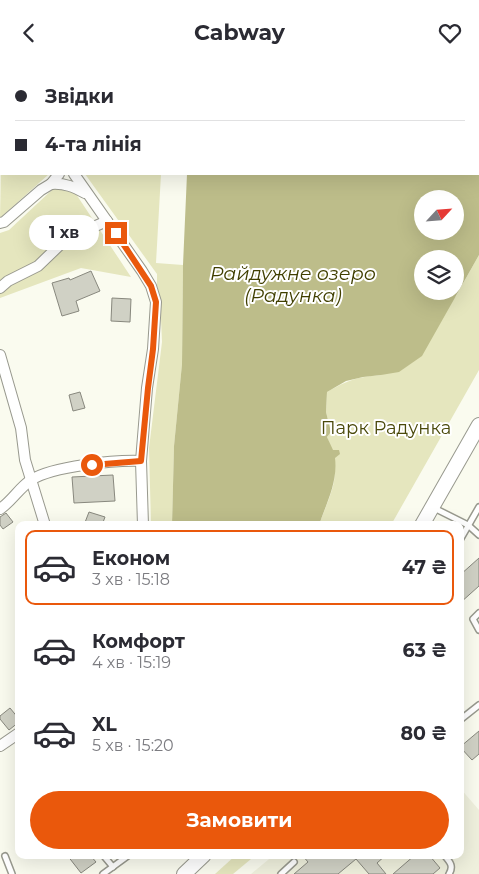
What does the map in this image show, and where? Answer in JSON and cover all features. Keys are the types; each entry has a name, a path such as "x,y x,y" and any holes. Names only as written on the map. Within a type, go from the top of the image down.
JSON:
{"street":[{"path":"0,223 4,222 58,175"},
{"path":"75,175 151,286 156,302 141,461 143,521"},
{"path":"51,183 73,186 89,195"},
{"path":"0,288 8,281 38,266 66,239 107,221"},
{"path":"0,355 20,428 30,480 44,521"},
{"path":"424,521 479,425"},
{"path":"0,509 30,480 45,473 81,466 141,461"},
{"path":"0,746 15,736"},
{"path":"184,874 200,859"}],"lane":[{"path":"432,507 460,521"},
{"path":"464,532 479,507"},
{"path":"464,523 479,535"},
{"path":"479,613 473,619 479,630"},
{"path":"464,717 479,705"},
{"path":"5,856 12,874"},
{"path":"106,859 113,867"},
{"path":"102,874 124,859"},
{"path":"447,859 452,865 452,870 449,874"},
{"path":"281,874 294,862"}],"shaded area":[{"path":"464,793 479,810 479,874 251,874 269,859 464,859"}],"green space":[{"path":"1,175 48,175 0,218"},
{"path":"86,175 161,175 156,263 183,265 182,364 174,446 172,521 151,521 149,448 162,342 157,274"},
{"path":"63,188 76,194 131,277 81,268 0,298 0,233 9,230 53,189"},
{"name":"Парк Радунка","path":"479,255 479,370 393,521 320,521 334,482 335,472 332,450 327,437 331,432 326,412 327,392 353,380 381,375 452,300 464,300 464,282"},
{"path":"232,859 251,859 233,874 215,874"}],"water":[{"name":"Райдужне озеро (Радунка)","path":"187,175 479,175 479,255 464,282 464,250 414,250 414,300 454,300 422,356 399,372 346,381 327,392 326,412 331,432 327,437 333,450 339,450 340,454 335,458 335,476 320,521 172,521 174,446 182,364 183,265"}],"building":[{"path":"91,271 100,291 76,301 79,311 62,316 52,283 69,278 70,280"},
{"path":"112,298 131,299 130,322 111,321"},
{"path":"80,392 85,408 73,411 69,395"},
{"path":"113,475 115,501 74,503 72,477"},
{"path":"89,512 105,517 104,521 86,521"},
{"path":"6,513 13,522 3,529 0,525 0,517"},
{"path":"479,558 479,586 464,599 464,571"},
{"path":"10,708 15,714 15,725 9,730 0,719 0,716"},
{"path":"479,731 479,754 472,760 464,751 464,744"},
{"path":"70,859 93,859 96,862 81,873"},
{"path":"305,859 356,859 338,874 294,874 308,862"},
{"path":"356,859 382,859 377,863 386,874 369,874"},
{"path":"410,859 432,859 440,868 433,874 393,874"}],"route":[{"path":"92,465 141,461 153,349 156,302 151,286 116,233"}]}
